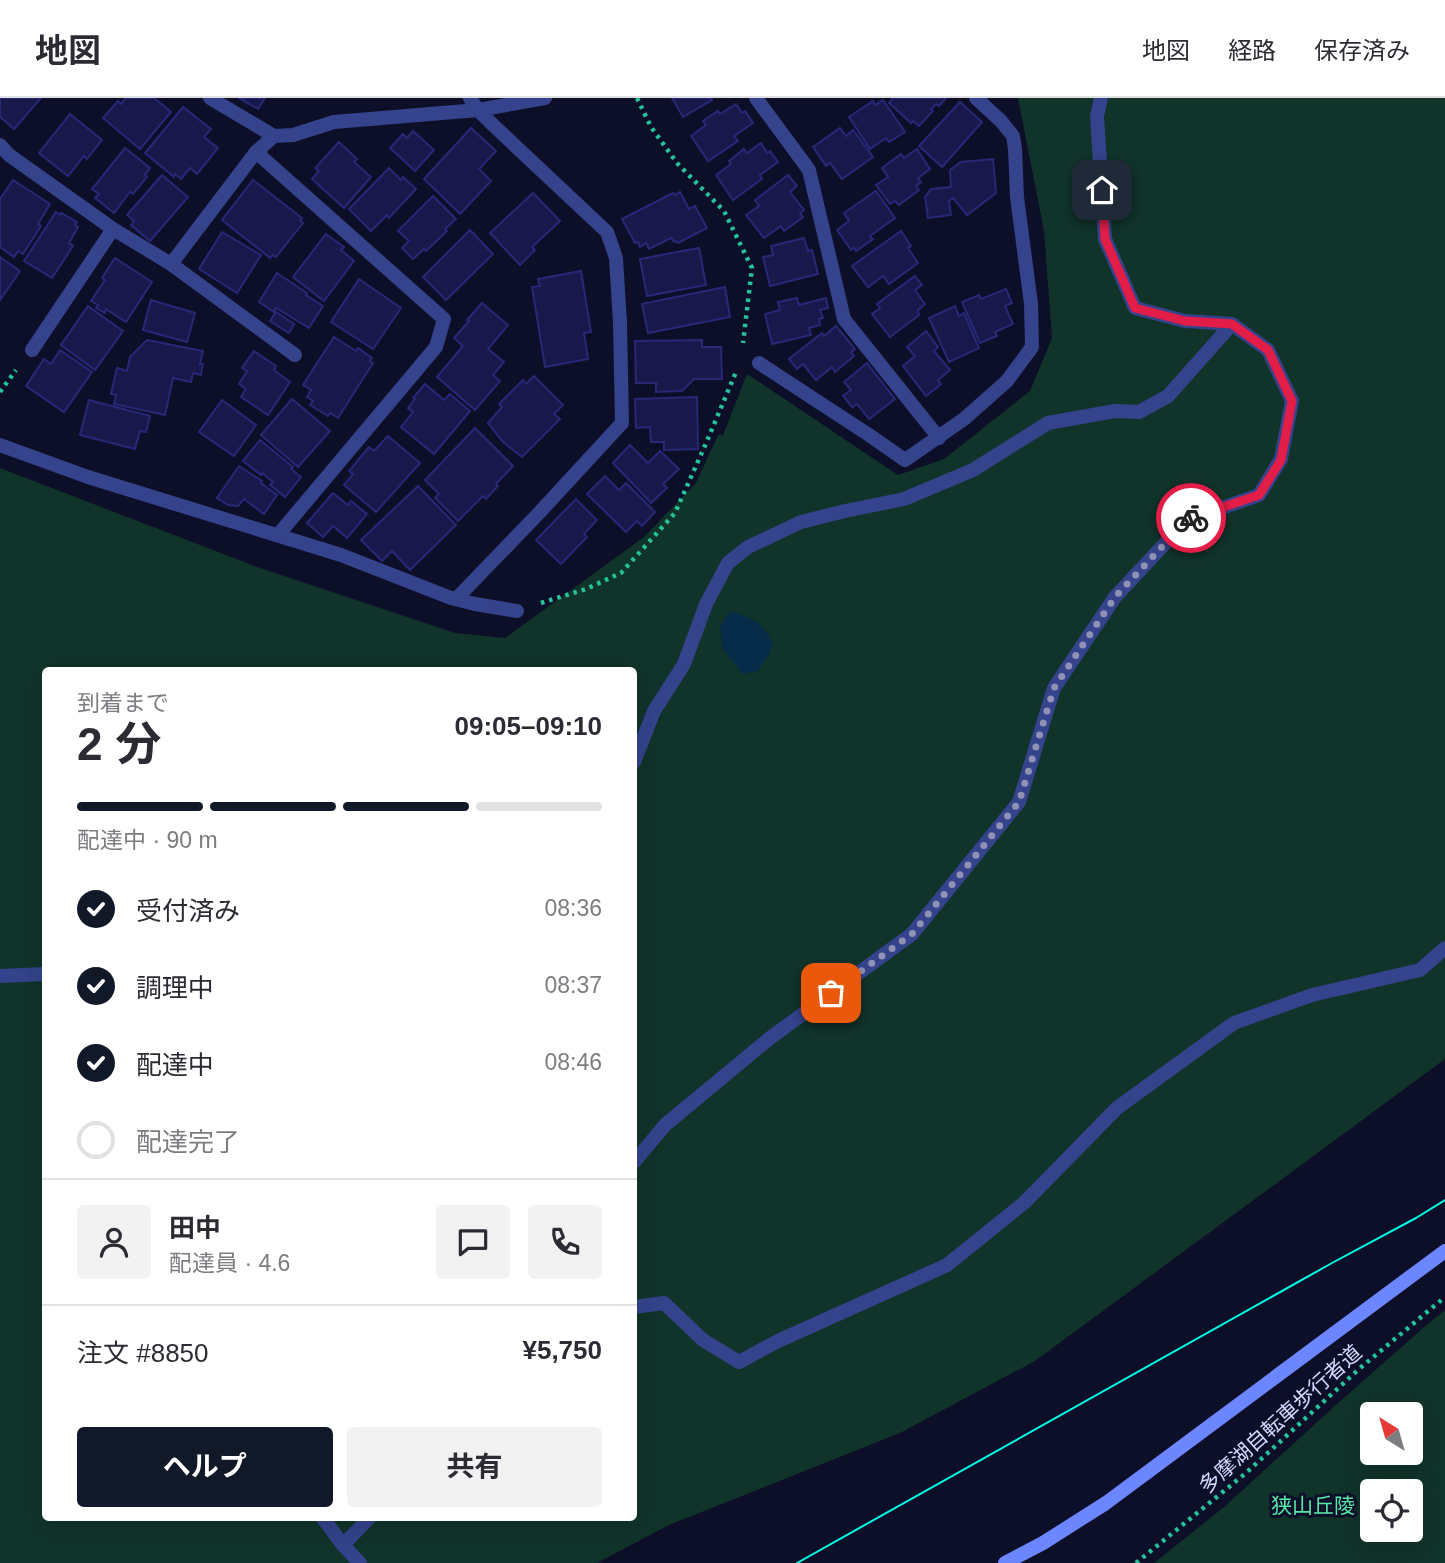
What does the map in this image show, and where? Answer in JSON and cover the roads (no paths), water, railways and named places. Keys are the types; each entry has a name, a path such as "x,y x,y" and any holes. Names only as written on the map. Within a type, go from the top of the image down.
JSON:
{"street":[{"path":"210,98 274,136 293,135 334,122 545,98"},
{"path":"756,98 809,170 844,319 939,438"},
{"path":"759,363 905,460 964,419 1007,381 1032,347 1031,304 1017,197 1015,149 1013,136 976,98"},
{"path":"637,1158 665,1125 770,1038 912,934 1019,802 1054,688 1115,597 1187,520 1259,495 1281,460 1292,401 1268,350 1232,324 1185,321 1135,308 1105,239 1097,117 1101,98"},
{"path":"451,598 457,598 622,424 616,258 607,232 474,104"},
{"path":"171,264 256,152 274,136"},
{"path":"0,145 9,155 113,229 171,264 295,355"},
{"path":"256,152 444,319 436,347 278,536"},
{"path":"32,350 113,229"},
{"path":"637,754 654,712 684,664 706,604 722,573 728,563 748,547 802,522 904,499 973,470 1048,424 1115,411 1139,412 1168,396 1232,324"},
{"path":"0,445 88,477 341,555 451,598 517,611"},
{"path":"637,1307 664,1303 703,1340 739,1362 778,1341 947,1265 1025,1202 1117,1108 1234,1023 1312,995 1420,970 1445,948"},
{"path":"0,976 42,974"},
{"path":"1005,1563 1043,1543 1106,1503 1445,1251"},
{"path":"325,1521 360,1563"},
{"path":"343,1545 366,1521"}],"water":[{"path":"730,611 756,622 766,631 773,644 758,671 742,674 723,649 720,627"}],"tram line":[{"path":"797,1563 1445,1200"}],"park label":[{"name":"狭山丘陵","path":"1313,1505"}]}
